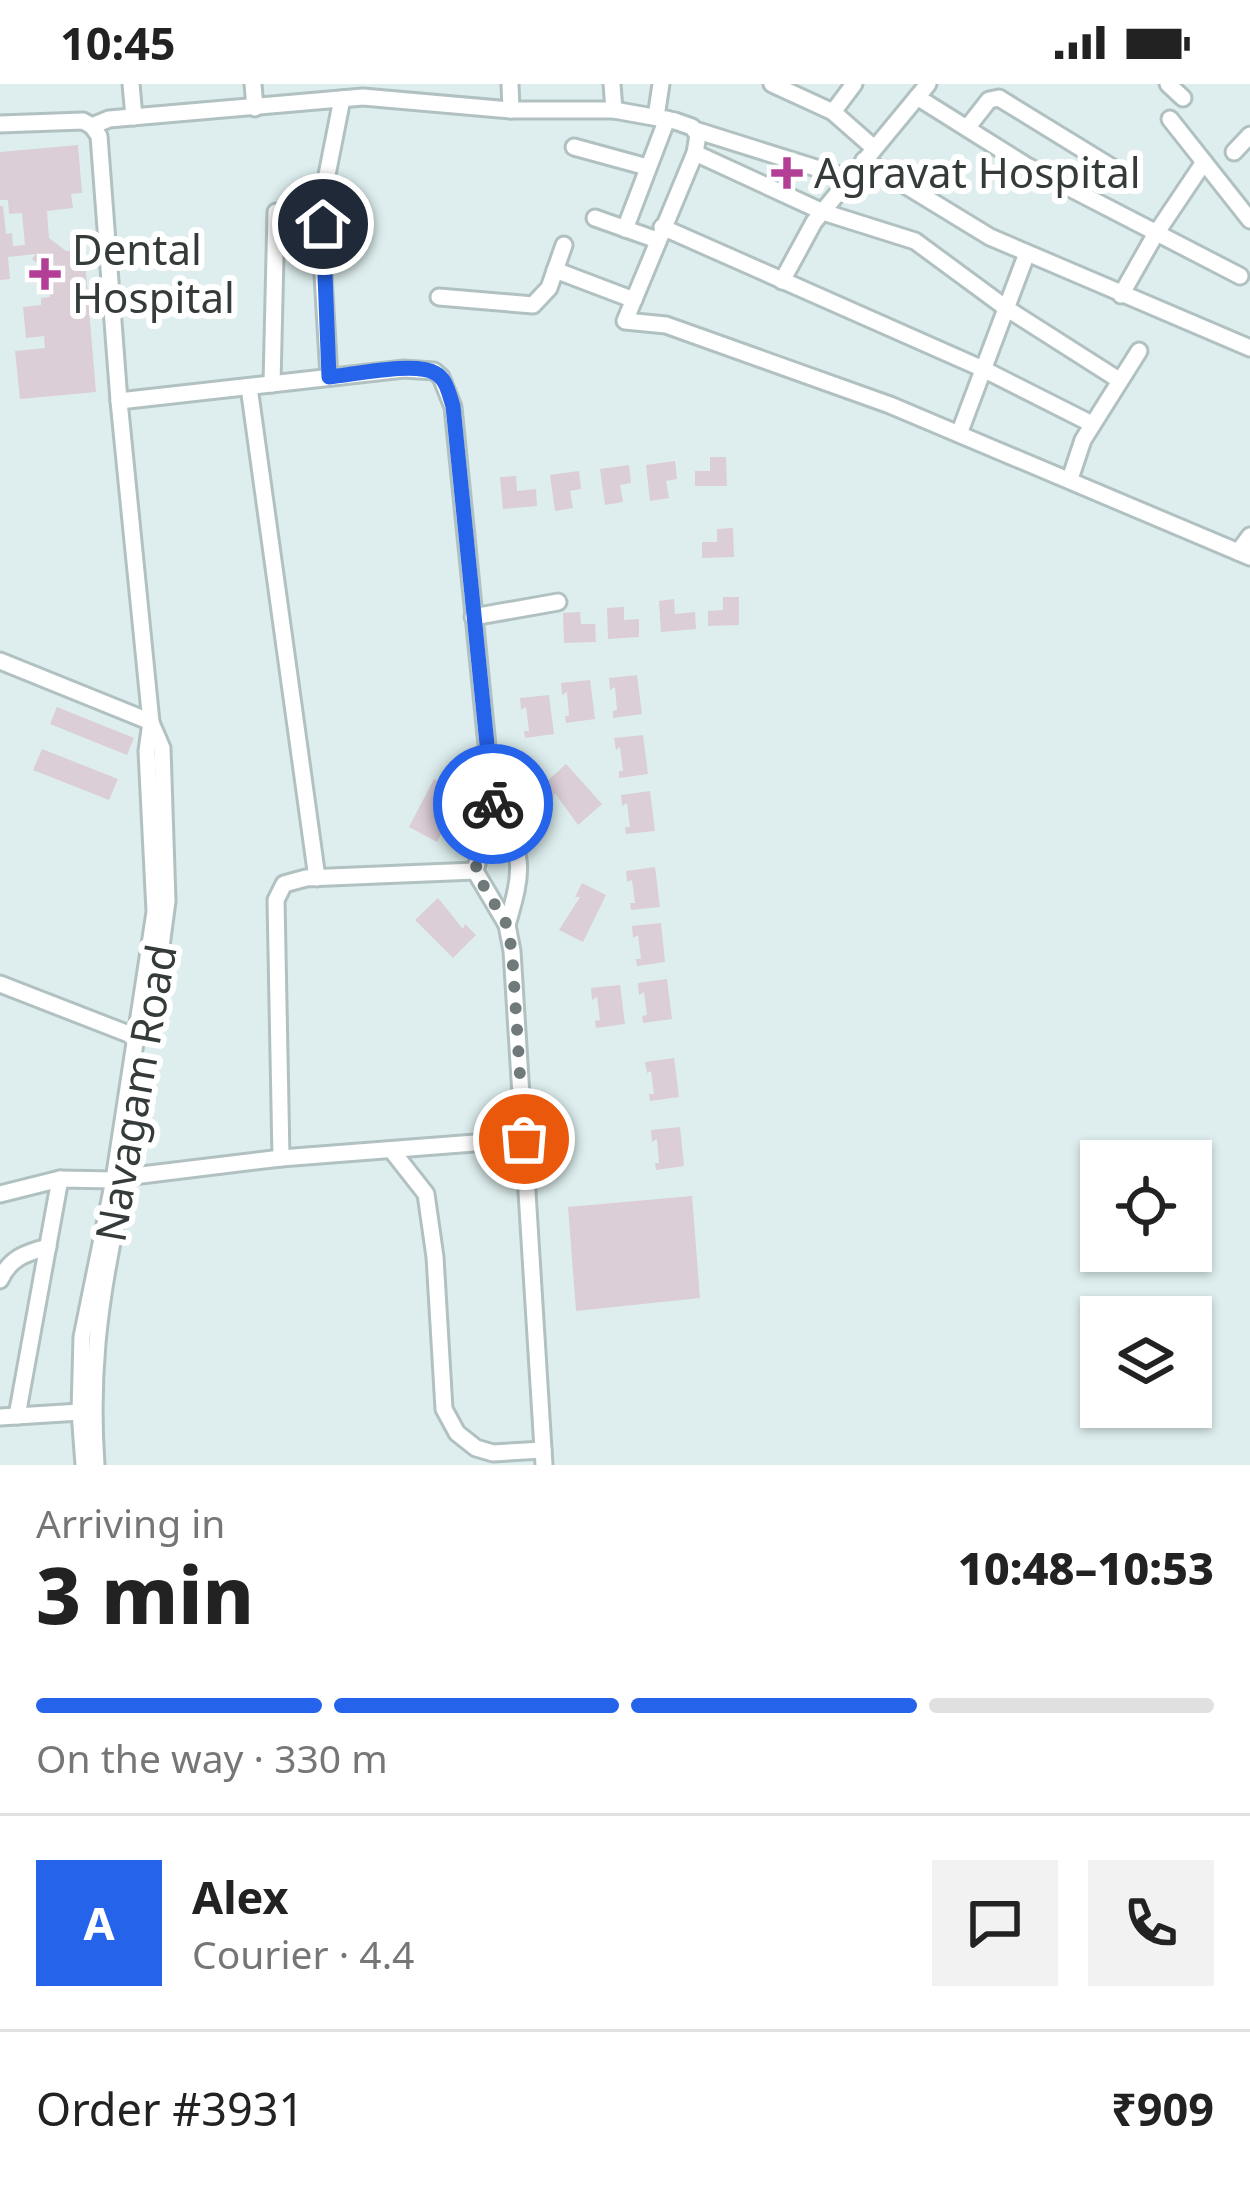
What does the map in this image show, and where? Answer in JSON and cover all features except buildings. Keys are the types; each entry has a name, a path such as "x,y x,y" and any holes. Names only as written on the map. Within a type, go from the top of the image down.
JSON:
{"street":[{"path":"131,84 134,117"},
{"path":"253,84 255,108"},
{"path":"510,84 511,110"},
{"path":"612,84 614,110"},
{"path":"625,229 661,118 661,84"},
{"path":"772,84 833,112 869,154 990,237 1250,348"},
{"path":"833,112 854,84"},
{"path":"1168,84 1183,98"},
{"path":"782,281 823,212 922,90 967,128 1027,166 1240,276"},
{"path":"0,124 83,121 92,125 134,117 413,93 511,110 614,110 661,118 851,178"},
{"path":"967,128 984,105 999,98 1121,172"},
{"path":"329,377 322,259 324,190 342,99"},
{"path":"1170,119 1250,220"},
{"name":"Navagam Road","path":"92,125 99,136 151,722 147,751 155,912 94,1340 96,1465"},
{"path":"695,130 694,153 626,321 666,325 959,434 1244,555 1250,536"},
{"path":"1234,152 1250,136"},
{"path":"574,147 647,167"},
{"path":"694,153 823,212 915,241 1006,308 1119,380"},
{"path":"1121,295 1204,162"},
{"path":"272,384 276,212"},
{"path":"595,218 625,229 660,233 782,281 983,369 1092,424"},
{"path":"439,297 532,305 549,288 564,245"},
{"path":"959,434 1027,254"},
{"path":"555,270 634,300"},
{"path":"1070,479 1092,424 1139,351"},
{"path":"119,401 420,369 441,377 453,406 493,805 475,871 507,925"},
{"path":"249,387 317,878"},
{"path":"473,617 558,602"},
{"path":"0,661 151,722"},
{"name":"Navagam Road","path":"84,1465 82,1337 119,1178 167,901 162,748 151,722"},
{"path":"393,1152 426,1194 435,1257 444,1409 457,1433 476,1448 544,1458 507,925 521,866 514,836 493,805"},
{"path":"281,1158 276,900 284,884 317,878 475,871"},
{"path":"0,985 139,1037"},
{"path":"0,1194 60,1179 119,1178 281,1158 524,1139"},
{"path":"60,1179 9,1416 80,1412"},
{"path":"0,1280 23,1254 48,1247"}],"way so far":[{"path":"493,804 475,871 507,925 512,951 524,1139"}],"place":[{"name":"Agravat Hospital","path":"787,173"},
{"name":"Dental Hospital","path":"45,274"}],"route":[{"path":"323,224 329,377 404,369 434,371 448,389 453,406 493,804"}]}
